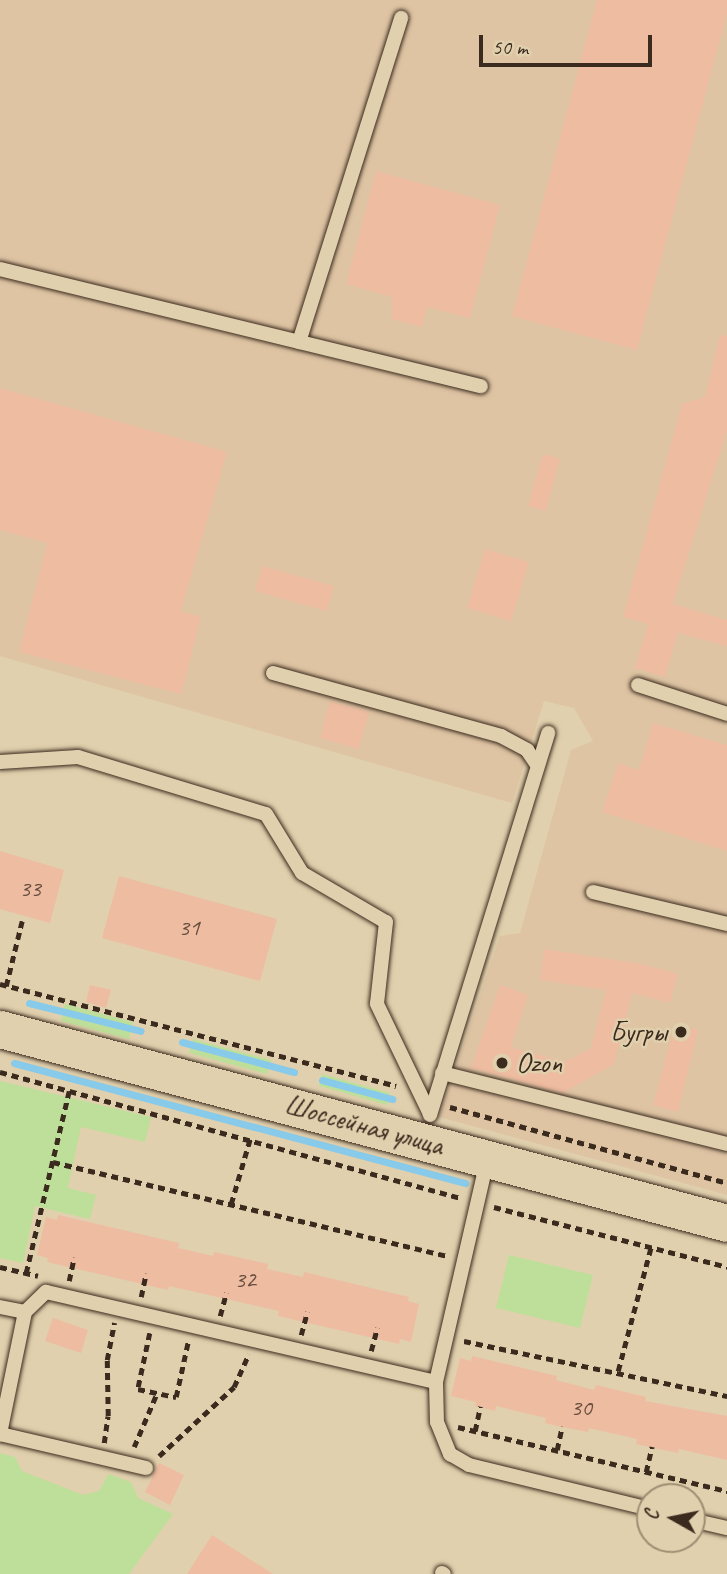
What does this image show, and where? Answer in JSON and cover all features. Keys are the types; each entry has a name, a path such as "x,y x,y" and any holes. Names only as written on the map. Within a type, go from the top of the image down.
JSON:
{"main road":[{"name":"Шоссейная улица","path":"0,1030 427,1112 488,1158 727,1223"}],"lane":[{"path":"299,342 401,18"},
{"path":"0,269 481,386"},
{"path":"273,673 500,736 527,750 537,765"},
{"path":"638,685 727,713"},
{"path":"427,1112 442,1073 548,733"},
{"path":"0,762 78,757 266,814 302,873 386,922 377,1004 427,1112"},
{"path":"593,892 727,924"},
{"path":"442,1073 727,1144"},
{"path":"488,1158 436,1382 437,1422 450,1454 469,1465 636,1506"},
{"path":"146,1468 0,1434 25,1312 46,1292 436,1382"},
{"path":"0,1307 25,1312"},
{"path":"706,1523 727,1528"}],"path":[{"path":"22,921 3,985 401,1087 427,1112 457,1110 727,1183"},
{"path":"0,1072 477,1203 727,1267"},
{"path":"26,1273 69,1091"},
{"path":"231,1204 250,1139"},
{"path":"53,1162 463,1259"},
{"path":"618,1371 651,1247"},
{"path":"68,1284 74,1258"},
{"path":"0,1266 49,1278"},
{"path":"140,1301 146,1274"},
{"path":"219,1319 226,1293"},
{"path":"102,1457 108,1416 107,1360 117,1309"},
{"path":"300,1338 307,1312"},
{"path":"154,1317 138,1389 176,1397 192,1326"},
{"path":"371,1355 377,1328"},
{"path":"446,1338 727,1395"},
{"path":"146,1468 234,1387 254,1340"},
{"path":"127,1463 157,1393"},
{"path":"475,1431 480,1407"},
{"path":"437,1422 727,1490"},
{"path":"557,1450 562,1427"},
{"path":"646,1472 652,1447"}],"shaded area":[{"path":"0,0 727,0 727,1195 439,1117 500,936 520,933 571,750 593,741 574,708 544,701 512,803 0,656"}],"green space":[{"path":"65,1004 133,1022 129,1039 61,1021"},
{"path":"193,1039 271,1060 267,1074 189,1053"},
{"path":"322,1074 390,1093 387,1105 319,1086"},
{"path":"0,1081 151,1117 145,1142 81,1127 68,1188 96,1195 90,1219 35,1206 23,1263 0,1258"},
{"path":"509,1255 593,1275 580,1328 496,1308"},
{"path":"0,1453 15,1457 22,1471 83,1495 99,1491 108,1474 131,1482 138,1498 173,1514 129,1574 0,1574"}],"building":[{"path":"597,0 727,0 727,14 637,350 512,316"},
{"path":"376,171 500,205 470,318 427,307 422,327 392,319 392,297 346,284"},
{"path":"720,335 727,336 727,431 673,604 727,620 727,646 678,633 665,677 635,668 648,624 623,617 682,404 705,397"},
{"path":"0,388 227,452 181,611 201,617 181,694 19,652 47,543 0,530"},
{"path":"543,454 560,459 546,511 528,506"},
{"path":"485,549 529,562 511,621 467,608"},
{"path":"262,566 334,586 327,611 255,591"},
{"path":"330,701 369,712 359,749 320,738"},
{"path":"653,723 727,745 727,851 602,812 618,763 639,770"},
{"path":"0,851 64,870 50,923 0,909"},
{"path":"119,876 277,919 260,981 102,938"},
{"path":"544,949 642,964 678,974 670,1003 632,993 614,1064 563,1093 471,1068 500,985 528,995 511,1047 565,1062 591,1048 606,990 540,980"},
{"path":"90,985 111,990 106,1008 86,1002"},
{"path":"675,1024 698,1030 678,1112 653,1105"},
{"path":"58,1215 179,1243 178,1248 213,1256 214,1252 268,1264 267,1269 303,1277 304,1272 409,1297 408,1301 419,1304 411,1342 400,1339 399,1344 278,1316 279,1311 169,1286 168,1290 47,1262 48,1258 37,1255 46,1217 57,1220"},
{"path":"53,1318 88,1330 81,1353 45,1341"},
{"path":"472,1356 557,1376 556,1380 594,1390 596,1385 646,1397 645,1401 727,1416 727,1460 679,1449 678,1453 636,1444 637,1439 589,1428 588,1432 562,1427 545,1423 546,1418 496,1406 495,1411 475,1406 476,1402 451,1396 460,1358 471,1361"},
{"path":"159,1463 184,1475 170,1505 145,1492"},
{"path":"212,1535 273,1574 187,1574"}],"waterway":[{"path":"29,1003 141,1031"},
{"path":"182,1042 294,1072"},
{"path":"14,1063 465,1183"},
{"path":"322,1080 392,1099"}],"place":[{"name":"Бугры","path":"681,1032"},
{"name":"Ozon","path":"502,1063"}]}
